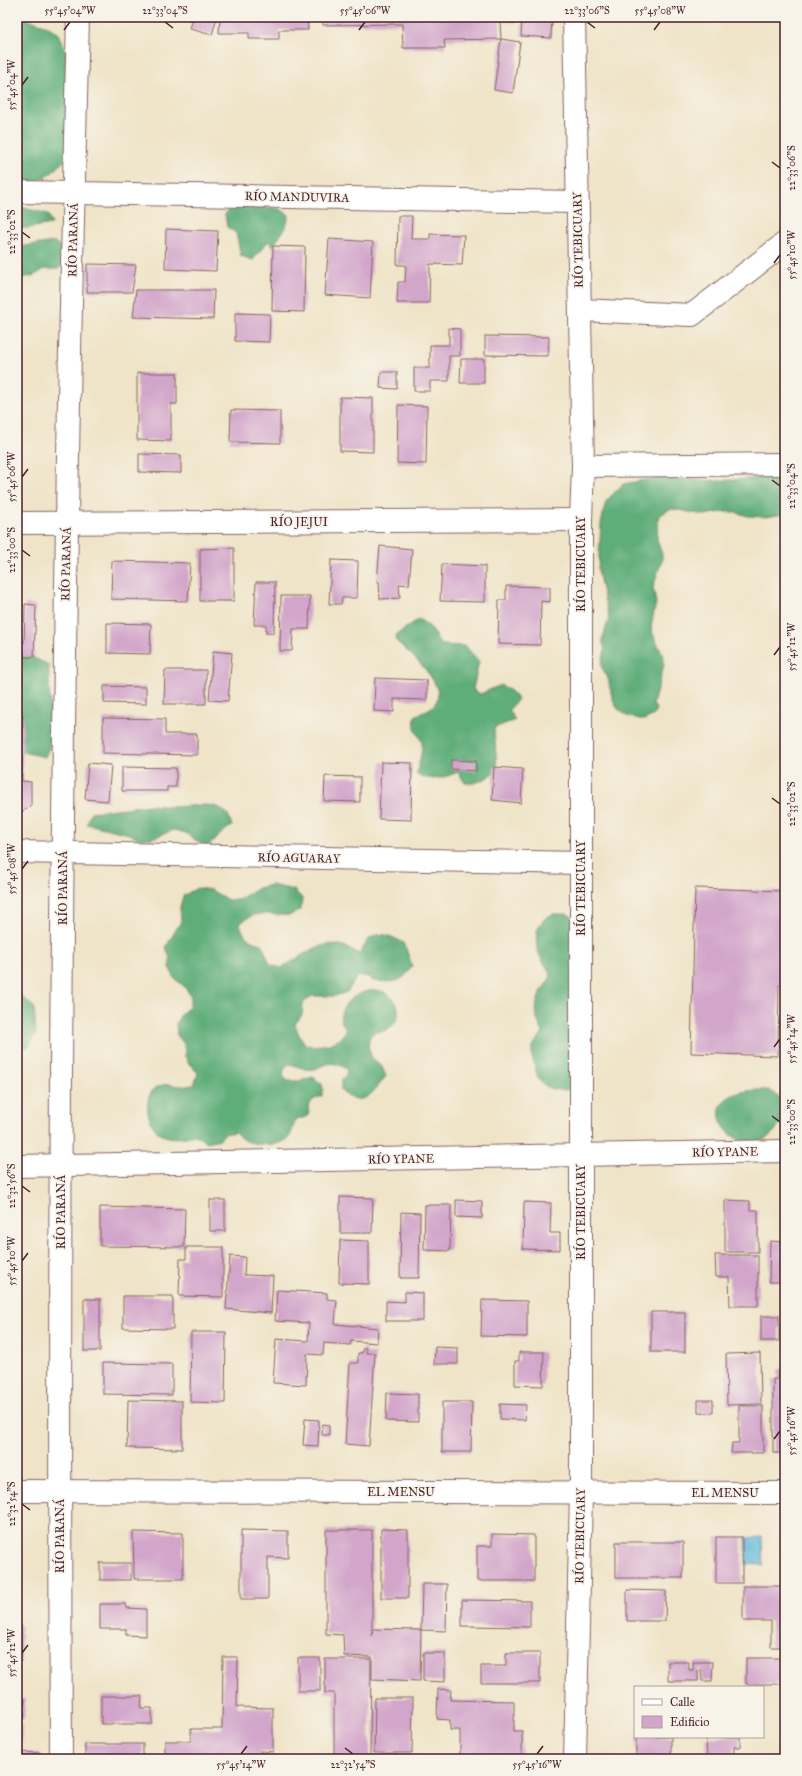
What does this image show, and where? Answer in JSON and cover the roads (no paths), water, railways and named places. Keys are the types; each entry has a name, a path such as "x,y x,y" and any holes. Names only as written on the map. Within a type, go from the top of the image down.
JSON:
{"street":[{"name":"RÍO PARANÁ","path":"61,1759 60,1491 63,854 67,523 78,17"},
{"name":"RÍO TEBICUARY","path":"574,17 583,466 581,520 580,1492 575,1759"},
{"name":"RÍO MANDUVIRA","path":"17,192 577,202"},
{"path":"580,310 692,315 785,244"},
{"path":"583,466 785,464"},
{"name":"RÍO JEJUI","path":"17,523 581,520"},
{"name":"RÍO AGUARAY","path":"17,852 581,863"},
{"name":"RÍO YPANE","path":"17,1166 785,1151"},
{"name":"EL MENSU","path":"17,1491 785,1493"}],"water":[{"path":"762,1537 763,1565 746,1564 746,1538"}]}
